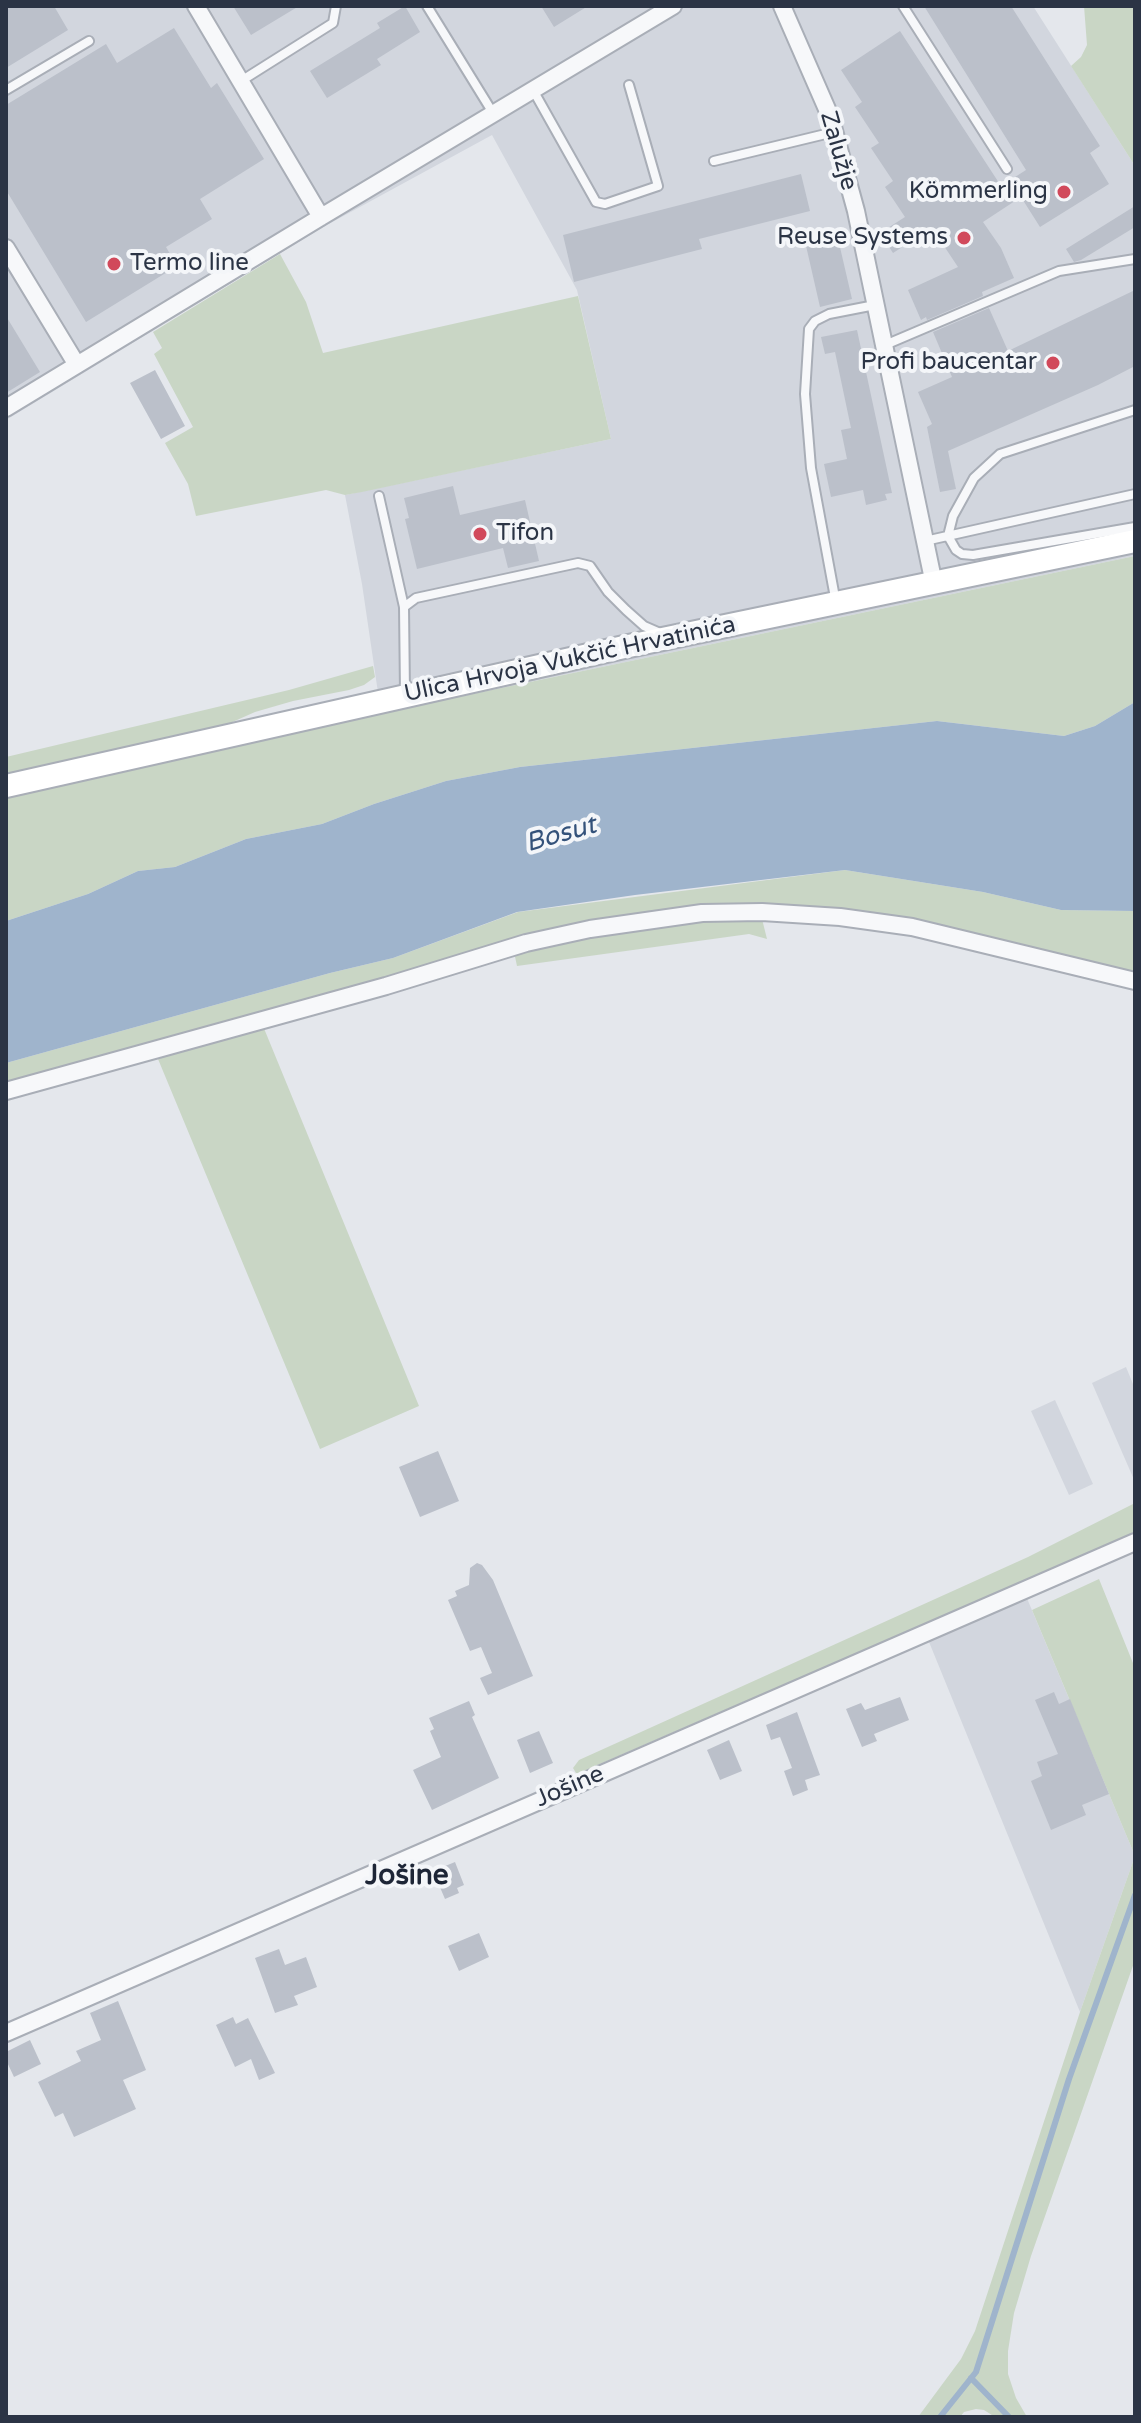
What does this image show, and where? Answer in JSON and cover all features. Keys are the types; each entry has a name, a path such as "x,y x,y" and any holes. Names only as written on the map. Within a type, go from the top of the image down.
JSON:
{"main road":[{"name":"Ulica Hrvoja Vukčić Hrvatinića","path":"6,786 672,637 1135,541"}],"street":[{"path":"196,6 321,217"},
{"path":"6,408 673,6"},
{"name":"Zalužje","path":"782,6 834,132 856,211 934,584"},
{"path":"6,248 77,365"},
{"path":"6,1091 386,986 526,943 590,929 702,913 762,912 840,917 912,927 1135,981"},
{"name":"Jošine","path":"6,2033 1135,1542"}],"lane":[{"path":"241,81 333,23 336,6"},
{"path":"427,6 494,114"},
{"path":"903,6 1007,169"},
{"path":"6,90 89,41"},
{"path":"533,90 596,202 605,204 658,186 629,85"},
{"path":"714,161 834,132"},
{"path":"884,345 1059,271 1135,259"},
{"path":"836,604 811,468 805,394 809,329 815,321 829,314 875,305"},
{"path":"1135,410 1000,454 974,478 953,516 948,536 956,550 973,555 1135,527"},
{"path":"925,541 1135,494"},
{"path":"379,496 404,607 405,695"},
{"path":"404,607 416,598 578,563 590,566 608,592 644,626 672,637"}],"shaded area":[{"path":"6,6 1033,6 1135,166 1135,556 381,713 345,495 611,439 577,290 492,135 325,226 6,420"},
{"path":"1126,1367 1135,1389 1135,1482 1092,1383"},
{"path":"1055,1400 1093,1484 1069,1495 1031,1411"},
{"path":"1026,1596 1135,1856 1080,2012 927,1637"}],"green space":[{"path":"1084,6 1135,6 1135,166 1071,66 1081,57 1087,45"},
{"path":"280,254 306,302 323,353 578,296 611,439 362,492 345,495 326,490 196,516 188,484 165,443 193,427 154,354 162,348 153,332"},
{"path":"1135,556 1135,702 1095,726 1064,736 937,721 520,767 446,781 322,824 246,839 175,867 138,871 88,894 6,921 6,795 381,713"},
{"path":"373,666 375,677 349,690 293,701 228,724 6,775 6,757 289,690"},
{"path":"845,870 983,892 1061,910 1135,911 1135,974 943,925 871,912 779,904 736,904 604,920 505,943 249,1018 6,1084 6,1063 393,958 518,912"},
{"path":"762,919 767,939 749,934 517,966 514,952 597,934 675,922"},
{"path":"263,1026 419,1406 320,1449 158,1059"},
{"path":"1135,1503 1135,1533 579,1773 573,1768 579,1760 1028,1557"},
{"path":"1099,1579 1135,1668 1135,1856 1032,1610"},
{"path":"1135,1856 1135,1960 1031,2256 1014,2313 1008,2374 1027,2417 995,2417 976,2409 964,2412 960,2417 918,2417 961,2359 975,2331"}],"water":[{"name":"Bosut","path":"1135,702 1135,911 1061,910 983,892 845,870 635,895 517,912 393,958 6,1063 6,921 88,894 138,871 175,867 246,839 322,824 446,781 520,767 937,721 1064,736 1095,726"}],"building":[{"path":"6,6 54,6 68,30 6,68"},
{"path":"233,6 299,6 251,35"},
{"path":"405,6 420,32 377,59 381,65 327,98 310,71 380,28 377,23"},
{"path":"541,6 588,6 554,27"},
{"path":"924,6 1011,6 1100,146 1090,153 1109,184 1040,227 1021,197 983,222 1001,248 1014,278 982,292 983,296 921,320 908,290 958,267 932,228 893,253 880,233 905,217 885,187 893,181 871,148 879,143 855,107 862,102 841,70 900,31 1001,186 1026,170"},
{"path":"174,28 211,88 217,83 264,159 200,199 212,219 166,247 177,266 86,322 6,190 6,105 106,44 117,63"},
{"path":"801,174 810,211 699,239 702,249 574,282 563,235"},
{"path":"1135,206 1135,227 1074,262 1066,249"},
{"path":"836,230 852,299 820,307 804,237"},
{"path":"1135,290 1135,366 948,451 956,489 940,492 927,427 932,424 918,392 952,377 933,332 989,308 1008,351"},
{"path":"6,316 40,372 6,393"},
{"path":"857,330 892,493 885,494 887,500 866,505 863,490 831,497 824,464 847,459 841,430 851,428 835,352 825,354 821,337"},
{"path":"155,370 185,426 161,439 130,383"},
{"path":"453,486 460,515 525,500 539,561 508,568 503,548 417,569 405,519 409,518 404,498"},
{"path":"438,1451 459,1501 420,1517 399,1467"},
{"path":"477,1563 493,1580 533,1676 488,1695 480,1678 492,1673 481,1647 470,1651 448,1600 457,1596 455,1591 469,1585 470,1568"},
{"path":"1054,1692 1059,1704 1070,1699 1109,1794 1082,1805 1086,1815 1051,1830 1031,1781 1042,1776 1037,1762 1058,1754 1035,1700"},
{"path":"900,1697 909,1720 874,1734 877,1741 862,1747 846,1709 861,1703 865,1710"},
{"path":"469,1701 475,1715 472,1717 499,1778 432,1810 413,1770 441,1757 430,1731 434,1729 429,1718"},
{"path":"797,1712 820,1775 805,1780 808,1790 793,1796 784,1771 792,1768 780,1737 771,1740 766,1725"},
{"path":"539,1731 553,1763 530,1773 517,1740"},
{"path":"729,1740 742,1771 720,1780 707,1750"},
{"path":"455,1862 464,1885 457,1888 459,1893 445,1899 433,1871"},
{"path":"479,1933 489,1957 459,1971 448,1946"},
{"path":"279,1949 285,1965 306,1957 317,1987 294,1996 298,2005 275,2013 255,1958"},
{"path":"118,2001 146,2070 123,2080 136,2109 74,2137 63,2113 55,2117 38,2082 81,2061 76,2051 101,2040 90,2013"},
{"path":"233,2017 236,2024 248,2018 275,2073 259,2080 251,2059 235,2067 216,2025"},
{"path":"30,2040 41,2064 14,2077 6,2060 6,2052"}],"waterway":[{"path":"940,2417 976,2372 1069,2079 1135,1895"},
{"path":"971,2378 1009,2417"}],"place":[{"name":"Kömmerling","path":"1064,192"},
{"name":"Reuse Systems","path":"964,238"},
{"name":"Termo line","path":"114,264"},
{"name":"Profi baucentar","path":"1053,363"},
{"name":"Tifon","path":"480,534"}],"district":[{"name":"Jošine","path":"407,1877"}]}
